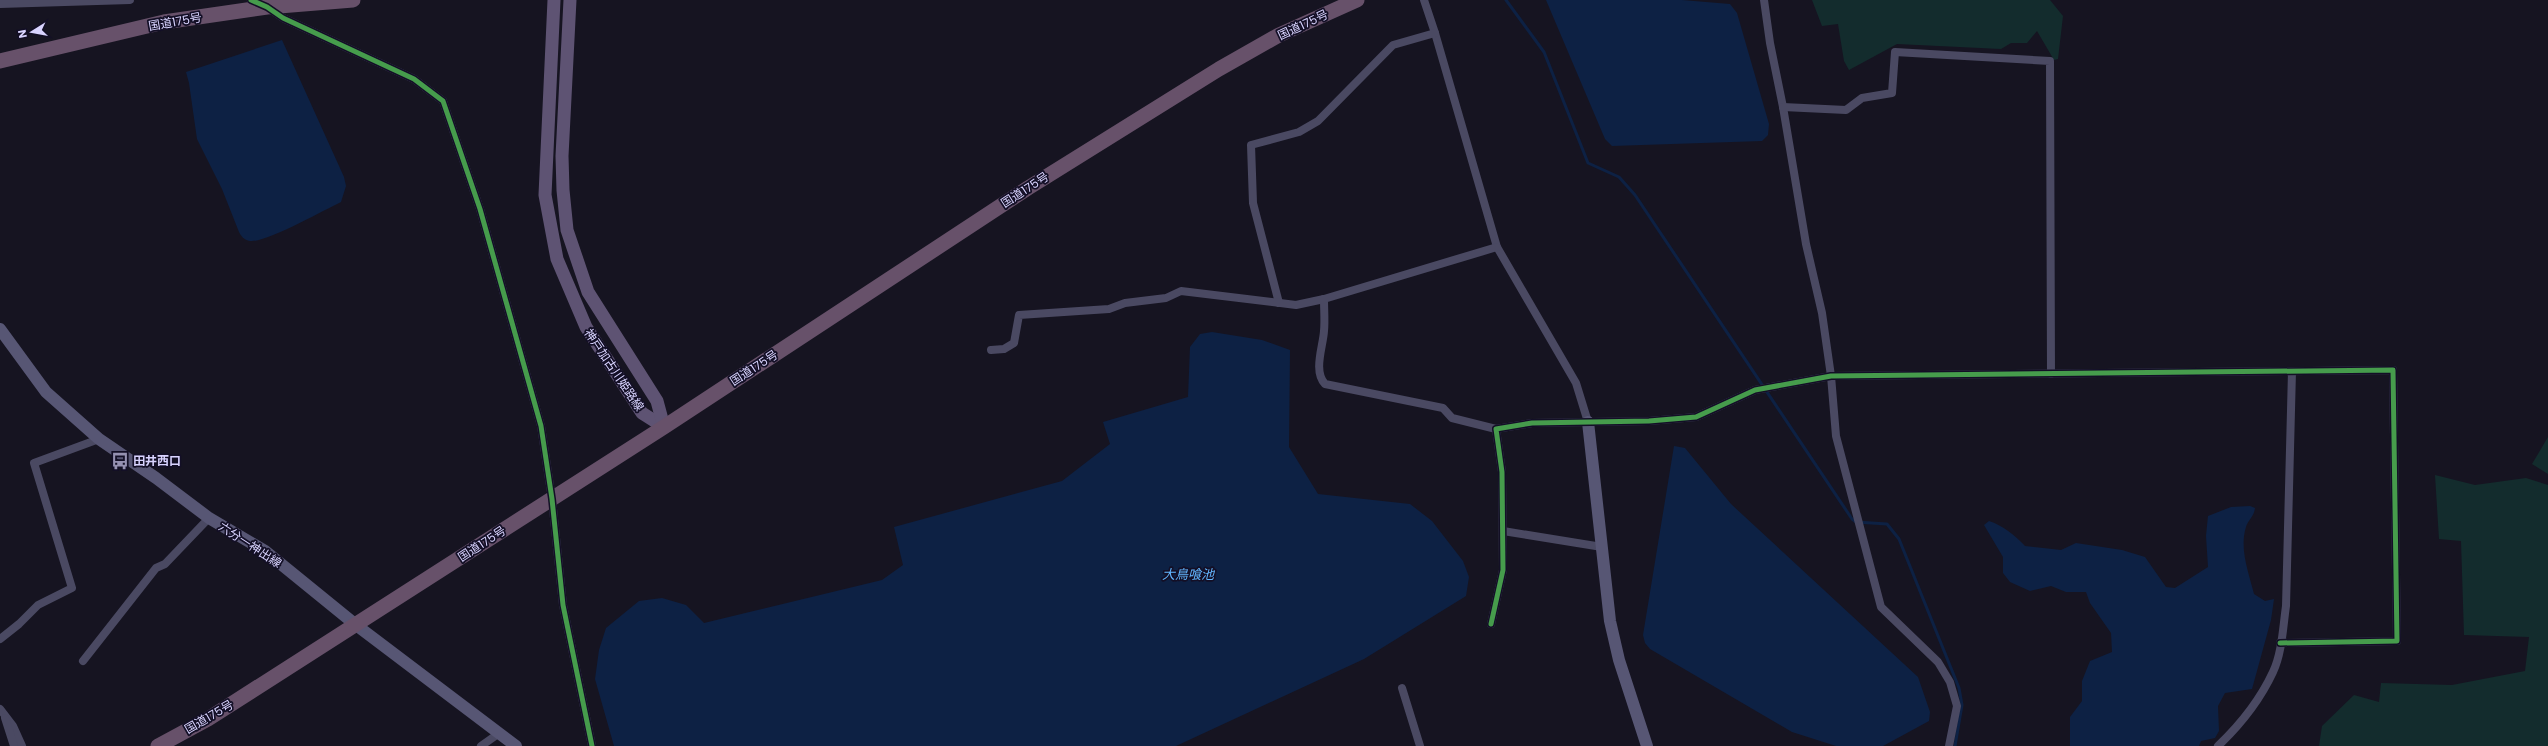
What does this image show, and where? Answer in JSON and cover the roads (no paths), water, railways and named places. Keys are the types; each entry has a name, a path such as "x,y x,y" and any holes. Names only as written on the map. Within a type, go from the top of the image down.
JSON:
{"highway":[{"name":"国道175号","path":"0,61 164,22 274,4 353,0"},
{"name":"国道175号","path":"158,746 208,719 356,625 664,427 1028,188 1219,69 1280,35 1356,0"}],"main road":[{"name":"神戸加古川姫路線","path":"554,0 545,188 549,226 557,259 586,327 642,413 664,427"},
{"name":"神戸加古川姫路線","path":"570,0 562,156 563,190 568,230 588,292 657,401 664,427"},
{"name":"六分一神出線","path":"0,329 46,392 99,439 156,478 209,518 265,551 356,625 498,734 516,746"},
{"path":"1588,422 1610,621 1620,660 1647,746"}],"street":[{"path":"0,4 130,0"},
{"path":"251,0 274,4 283,18 414,79 443,101 480,209 541,426 552,499 563,605 592,746"},
{"path":"1424,0 1436,33 1497,247 1576,383 1588,422"},
{"path":"1764,0 1770,44 1783,107 1831,376 1836,436 1881,607 1938,662 1950,682 1957,706 1949,746"},
{"path":"1279,303 1253,204 1251,144 1299,132 1318,121 1393,45 1436,33"},
{"path":"1783,107 1846,110 1862,98 1892,93 1895,52 2050,61 2051,374"},
{"path":"991,350 1004,350 1014,343 1019,315 1108,309 1125,303 1166,298 1181,291 1296,305 1324,299 1497,247"},
{"path":"1324,299 1324,332 1319,357 1322,380 1325,384 1443,408 1452,418 1496,429 1532,423 1696,417 1755,390 1831,376 2393,370 2397,641 2280,643"},
{"path":"2218,746 2240,724 2274,672 2280,643 2286,606 2292,371"},
{"path":"1491,624 1503,570 1502,472 1496,429"},
{"path":"0,639 19,624 38,605 72,588 34,463 99,439"},
{"path":"83,662 156,568 165,564 209,518"},
{"path":"1503,531 1602,547"},
{"path":"1402,688 1420,746"},
{"path":"2,711 14,746"},
{"path":"2,711 13,726 22,746"},
{"path":"481,746 498,734"}],"water":[{"path":"1546,0 1682,0 1730,4 1737,13 1769,124 1768,135 1762,141 1612,146 1605,139"},
{"path":"282,40 344,177 346,186 341,202 281,232 269,237 250,241 243,238 239,232 222,189 197,139 186,72"},
{"name":"大鳥喰池","path":"1212,332 1262,340 1290,350 1289,447 1318,494 1410,504 1432,521 1463,561 1469,577 1466,596 1364,659 1176,746 614,746 595,679 599,650 606,628 639,601 662,598 686,605 704,623 882,580 903,565 894,527 1062,481 1110,444 1103,422 1188,397 1190,347 1200,334"},
{"path":"1674,446 1685,448 1731,504 1918,677 1930,712 1929,721 1883,746 1836,746 1792,732 1650,649 1645,643 1643,635"},
{"path":"2250,506 2255,508 2244,535 2244,552 2247,569 2254,594 2265,601 2274,599 2271,620 2252,689 2225,693 2218,706 2219,731 2215,738 2201,741 2199,746 2070,746 2070,717 2082,701 2082,681 2090,661 2112,652 2111,633 2090,603 2086,592 2066,592 2051,586 2030,591 2010,582 2003,573 2003,557 1984,525 1989,521 1999,525 2025,546 2061,550 2076,543 2122,550 2145,557 2166,587 2175,588 2208,567 2206,536 2208,516 2231,507"}],"waterway":[{"path":"1506,0 1544,52 1588,163 1619,177 1635,195 1852,519 1856,522 1887,524 1899,539 1959,688 1962,705 1955,746"}],"place":[{"name":"田井西口","path":"120,461"}]}
